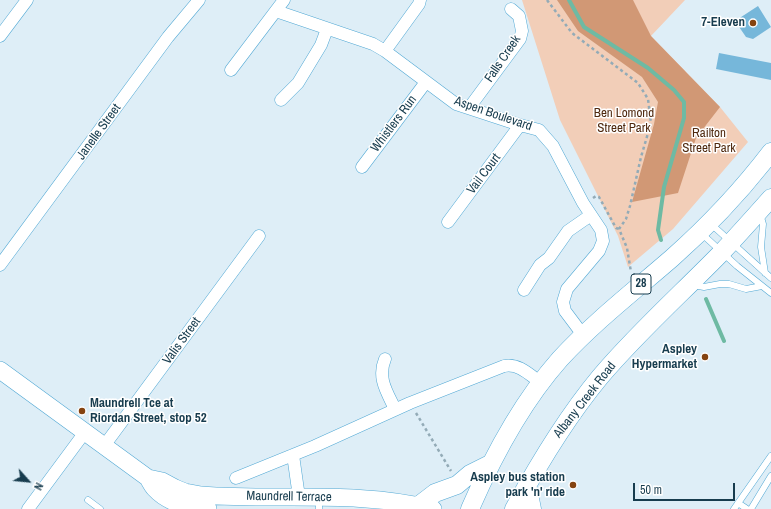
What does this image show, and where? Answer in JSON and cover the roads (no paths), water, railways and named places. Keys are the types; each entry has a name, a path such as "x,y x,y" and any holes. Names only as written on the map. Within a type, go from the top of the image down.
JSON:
{"main road":[{"name":"28","path":"470,509 490,464 508,433 541,383 559,360 583,335 704,227 728,203 771,152"},
{"name":"Albany Creek Road","path":"514,509 527,484 558,434 591,388 639,335 727,247 765,204"},
{"name":"Maundrell Terrace","path":"0,370 148,478 156,490 173,505 208,509"},
{"path":"425,507 435,493 457,485 470,474 490,464"},
{"name":"Maundrell Terrace","path":"148,478 162,481 175,488 194,494 220,496 299,497 319,503 381,499 425,507"},
{"path":"527,484 532,509"}],"street":[{"path":"0,36 27,0"},
{"name":"Janelle Street","path":"0,265 168,37 200,0"},
{"path":"231,70 284,0"},
{"path":"385,51 419,4 420,0"},
{"name":"Falls Creek","path":"469,108 520,38 522,31 519,16 511,9"},
{"name":"Aspen Boulevard","path":"276,11 373,44 385,51 456,104 539,130 553,146 591,215 601,230 603,241 599,251 568,290 563,302 564,311 583,335"},
{"path":"281,100 298,83 321,45 327,29"},
{"name":"Whistlers Run","path":"362,167 426,82"},
{"name":"Vail Court","path":"448,222 520,125"},
{"path":"524,290 540,265 549,258 568,231 591,215"},
{"name":"Valis Street","path":"104,446 259,236"},
{"path":"385,359 381,368 381,376 395,409"},
{"path":"236,478 293,455 395,409 507,366 520,368 541,383"},
{"path":"28,509 85,432"},
{"path":"293,455 299,497"}],"lane":[{"path":"765,204 761,247 765,273"},
{"path":"704,227 727,247 771,278"},
{"path":"704,227 727,247 762,286 771,293"},
{"path":"689,285 704,287 729,284 746,289 762,286"},
{"path":"734,509 771,456"},
{"path":"750,509 771,476"},
{"path":"88,500 100,509"},
{"path":"738,503 747,509"}],"waterway":[{"path":"569,0 584,27 648,68 674,90 684,102 684,118 664,187 658,230 661,240"},
{"path":"706,299 724,341"}],"place":[{"name":"7-Eleven","path":"753,23"},
{"name":"Aspley Hypermarket","path":"705,357"},
{"name":"Maundrell Tce at Riordan Street, stop 52","path":"82,411"},
{"name":"Aspley bus station park 'n' ride","path":"573,485"}],"park label":[{"name":"Ben Lomond Street Park","path":"624,122"},
{"name":"Railton Street Park","path":"709,142"}]}
